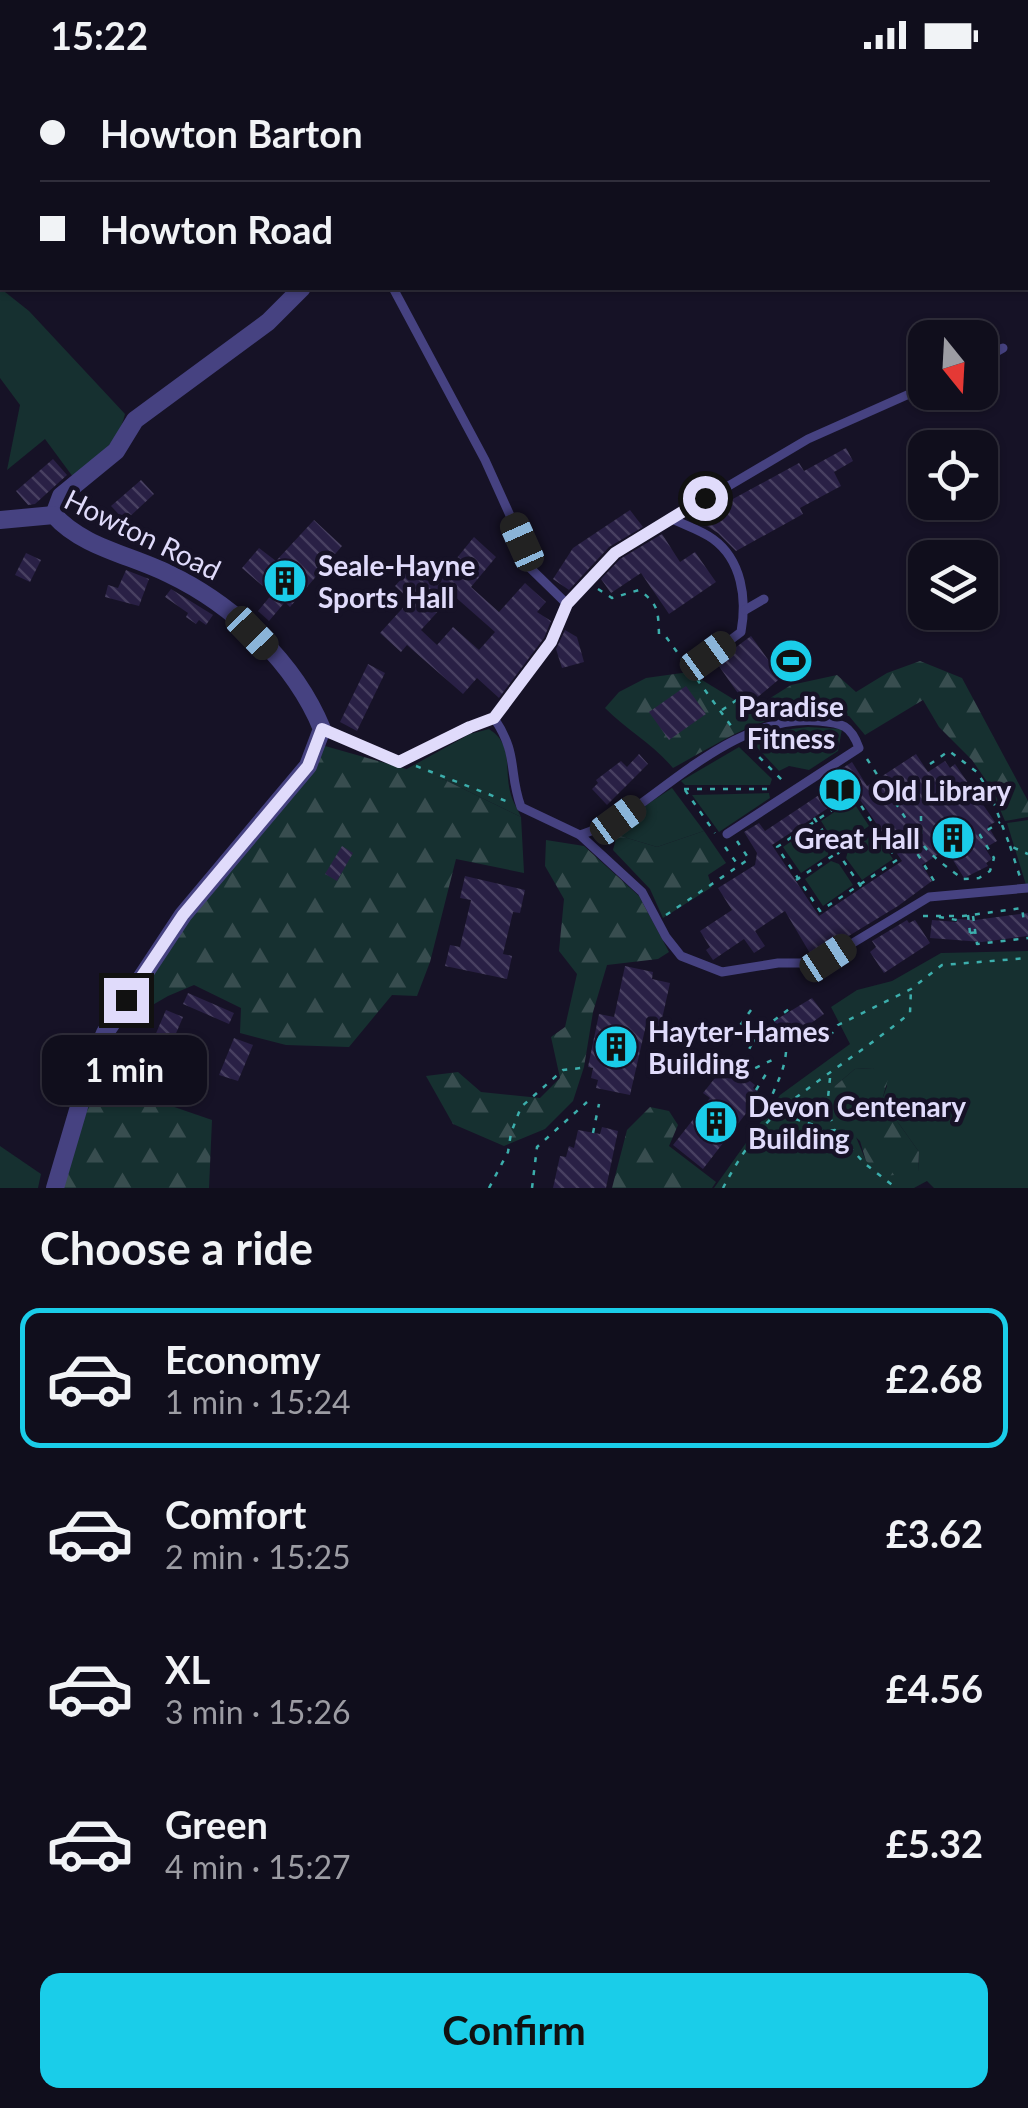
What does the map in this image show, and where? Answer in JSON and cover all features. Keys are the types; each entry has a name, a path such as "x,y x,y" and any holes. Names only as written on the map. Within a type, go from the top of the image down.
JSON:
{"street":[{"path":"54,516 61,496 116,451 135,420 258,331 300,290"},
{"name":"Howton Road","path":"0,520 54,516 68,530 170,574 216,601 290,672 310,701 322,729"},
{"path":"55,1188 91,1066 105,1033 183,915 308,766 322,729"}],"lane":[{"path":"394,290 485,460 522,542 528,565 567,604"},
{"path":"998,351 1004,348"},
{"path":"322,729 399,762 494,718 551,642 567,604 615,553 808,438 908,394"},
{"path":"670,518 713,539 734,562 745,610 741,632 708,656"},
{"path":"745,610 764,598"},
{"path":"494,718 514,753 516,794 522,807 580,835 642,892 681,956 702,966 722,972 778,963 815,963 912,904 941,894 1028,888"},
{"path":"580,835 618,820 739,738 770,726 807,720 844,724 854,733 859,748 729,833"}],"path":[{"path":"592,578 600,592 612,598 639,590 652,600 661,615 659,634 666,638 739,738 776,774"},
{"path":"721,711 741,697"},
{"path":"859,748 932,857 963,879 985,876"},
{"path":"930,764 949,751 976,772 990,793 1020,877"},
{"path":"422,767 522,807"},
{"path":"674,780 739,866"},
{"path":"684,789 769,789"},
{"path":"856,794 899,859 820,911 776,848 815,819 856,794"},
{"path":"921,816 922,843 914,851 941,894"},
{"path":"815,819 861,886"},
{"path":"985,876 994,858 980,835 1000,822"},
{"path":"797,879 877,827"},
{"path":"658,920 749,860 729,833"},
{"path":"1010,846 1028,854"},
{"path":"982,870 985,876"},
{"path":"967,902 970,933 978,932"},
{"path":"938,917 1022,908 1024,922"},
{"path":"968,915 977,944 1028,938"},
{"path":"924,916 957,920"},
{"path":"830,1036 838,1024 912,989 942,965 1028,958"},
{"path":"723,1188 775,1114 910,1013 912,989"},
{"path":"751,1010 736,1032 742,1041 753,1041 779,1030 773,1021 793,1006"},
{"path":"753,1041 743,1062 745,1070 772,1060"},
{"path":"786,1052 784,1075 773,1086 767,1110 817,1126 823,1132 835,1130"},
{"path":"716,1059 722,1064"},
{"path":"489,1188 508,1152 510,1133 521,1107 563,1070 581,1068"},
{"path":"756,1090 766,1074"},
{"path":"830,1075 827,1108 835,1130 864,1164 896,1188"},
{"path":"532,1188 538,1147 587,1102"},
{"path":"592,1133 599,1104"}],"green space":[{"path":"3,290 29,311 125,414 122,425 98,457 73,477 45,439 7,470 20,405 0,378"},
{"path":"920,661 962,678 1028,801 1028,817 1005,821 990,786 972,760 939,727 923,700 865,735 849,716 822,713 777,718 737,733 673,768 605,708 619,692 646,678 689,672 748,712 791,685 837,675 856,692 887,673"},
{"path":"489,729 505,750 511,795 521,817 445,780 403,771 470,734"},
{"path":"842,729 838,751 809,770 789,766 779,771 750,740 773,731"},
{"path":"325,746 445,780 521,817 524,873 456,859 430,962 417,996 392,995 349,1047 286,1045 240,1033 241,1008 194,985 137,1014 137,997 186,918"},
{"path":"739,747 772,779 770,785 685,785 681,781"},
{"path":"672,788 704,831 657,847 617,835 610,829"},
{"path":"769,793 770,798 719,832 692,795"},
{"path":"852,800 869,826 843,844 835,843 821,821"},
{"path":"1028,820 1028,885 1026,885 1007,823"},
{"path":"814,826 829,847 828,855 801,873 783,847"},
{"path":"704,831 726,863 708,875 712,887 663,918 650,889 613,850 617,835 657,847"},
{"path":"875,833 893,859 862,880 846,858 848,851"},
{"path":"546,840 584,846 639,896 669,952 658,959 607,965 573,1101 545,1129 504,1146 453,1124 426,1076 458,1072 481,1092 540,1098 560,1078 551,1037 565,1027 577,974 559,951 564,899 545,866"},
{"path":"831,861 839,864 853,885 823,906 805,879"},
{"path":"1028,951 1028,1188 934,1188 927,1181 914,1188 714,1188 780,1095 850,1044 831,1007 857,990 892,981 941,953","holes":["873,1068 887,1086 882,1100 919,1152 918,1171 902,1173 866,1161 835,1086 855,1069"]},
{"path":"873,1068 888,1079 882,1100 919,1152 918,1172 886,1176 866,1161 860,1141 838,1121 830,1099 835,1086 855,1069"},
{"path":"93,1079 212,1120 209,1188 62,1188"},
{"path":"650,1107 669,1111 678,1125 669,1146 716,1182 712,1188 612,1188 627,1130"},
{"path":"0,1146 41,1174 38,1188 0,1188"}],"building":[{"path":"846,448 853,461 834,472 841,486 800,508 803,514 736,551 704,524 720,506 799,463 804,471"},
{"path":"53,459 67,475 35,504 28,505 16,491"},
{"path":"141,480 154,494 125,521 111,506"},
{"path":"630,510 643,527 609,547 569,590 553,579 573,548"},
{"name":"Seale-Hayne Sports Hall","path":"314,520 342,546 290,607 285,602 269,621 258,611 272,594 242,568 259,548 276,561"},
{"path":"662,534 680,562 695,552 716,582 669,614 641,573 611,593 601,579 620,559"},
{"path":"474,537 496,557 471,587 499,612 525,583 546,602 537,612 551,621 544,638 499,698 477,678 463,694 407,645 401,652 380,633 410,600 395,586 412,567 434,586","holes":["453,595 495,632 479,650 453,627 437,645 421,630"]},
{"path":"26,553 41,560 30,582 15,575"},
{"path":"126,570 149,579 139,606 105,597 108,585 118,588"},
{"path":"171,589 213,615 206,625 199,620 196,624 186,617 188,613 165,597"},
{"path":"565,630 577,637 584,662 562,668 556,649"},
{"path":"751,636 769,661 795,642 810,663 787,680 783,676 747,706 716,662"},
{"path":"368,664 385,673 357,731 340,722"},
{"path":"686,686 706,714 669,740 649,712"},
{"path":"639,754 648,764 607,805 592,789 598,783 596,780 621,761 627,767"},
{"path":"916,754 928,772 945,761 950,768 955,764 995,822 988,826 997,841 985,848 992,859 986,863 988,866 964,878 946,849 922,865 932,881 824,951 811,955 785,911 755,931 765,946 754,953 744,939 713,960 700,931 732,910 718,888 755,865 757,853 744,832 759,823 765,831 843,779 838,771 852,762 867,786","holes":["854,791 902,861 819,916 772,845"]},
{"path":"342,846 353,853 337,881 325,874"},
{"path":"465,876 525,890 520,913 513,912 503,954 512,956 507,979 445,966 450,945 460,947 471,900 460,898"},
{"path":"1028,913 1028,936 982,942 930,938 932,920 957,922"},
{"path":"907,920 915,920 930,943 884,973 870,952 876,947 872,941"},
{"name":"Hayter-Hames Building","path":"625,966 653,972 652,979 670,983 660,1028 646,1025 630,1095 596,1088 598,1080 591,1078 593,1068 588,1067 599,1014 614,1017"},
{"path":"188,993 234,1013 229,1024 183,1004"},
{"path":"812,998 824,1014 787,1040 774,1021"},
{"path":"166,1010 183,1017 168,1052 151,1045"},
{"path":"234,1038 253,1045 238,1081 219,1075"},
{"name":"Devon Centenary Building","path":"727,1063 761,1094 703,1169 673,1145 710,1098 703,1093"},
{"path":"183,1080 202,1088 195,1103 176,1095"},
{"path":"602,1127 618,1131 606,1188 553,1188 560,1156 566,1157 569,1146 574,1148 578,1130 600,1134"}],"place":[{"name":"Seale-Hayne Sports Hall","path":"285,581"},
{"name":"Paradise Fitness","path":"791,661"},
{"name":"Old Library","path":"840,790"},
{"name":"Great Hall","path":"953,838"},
{"name":"Hayter-Hames Building","path":"616,1047"},
{"name":"Devon Centenary Building","path":"716,1122"}],"route":[{"path":"126,1000 183,915 308,766 322,729 399,762 494,718 551,642 567,604 615,553 705,498"}]}
